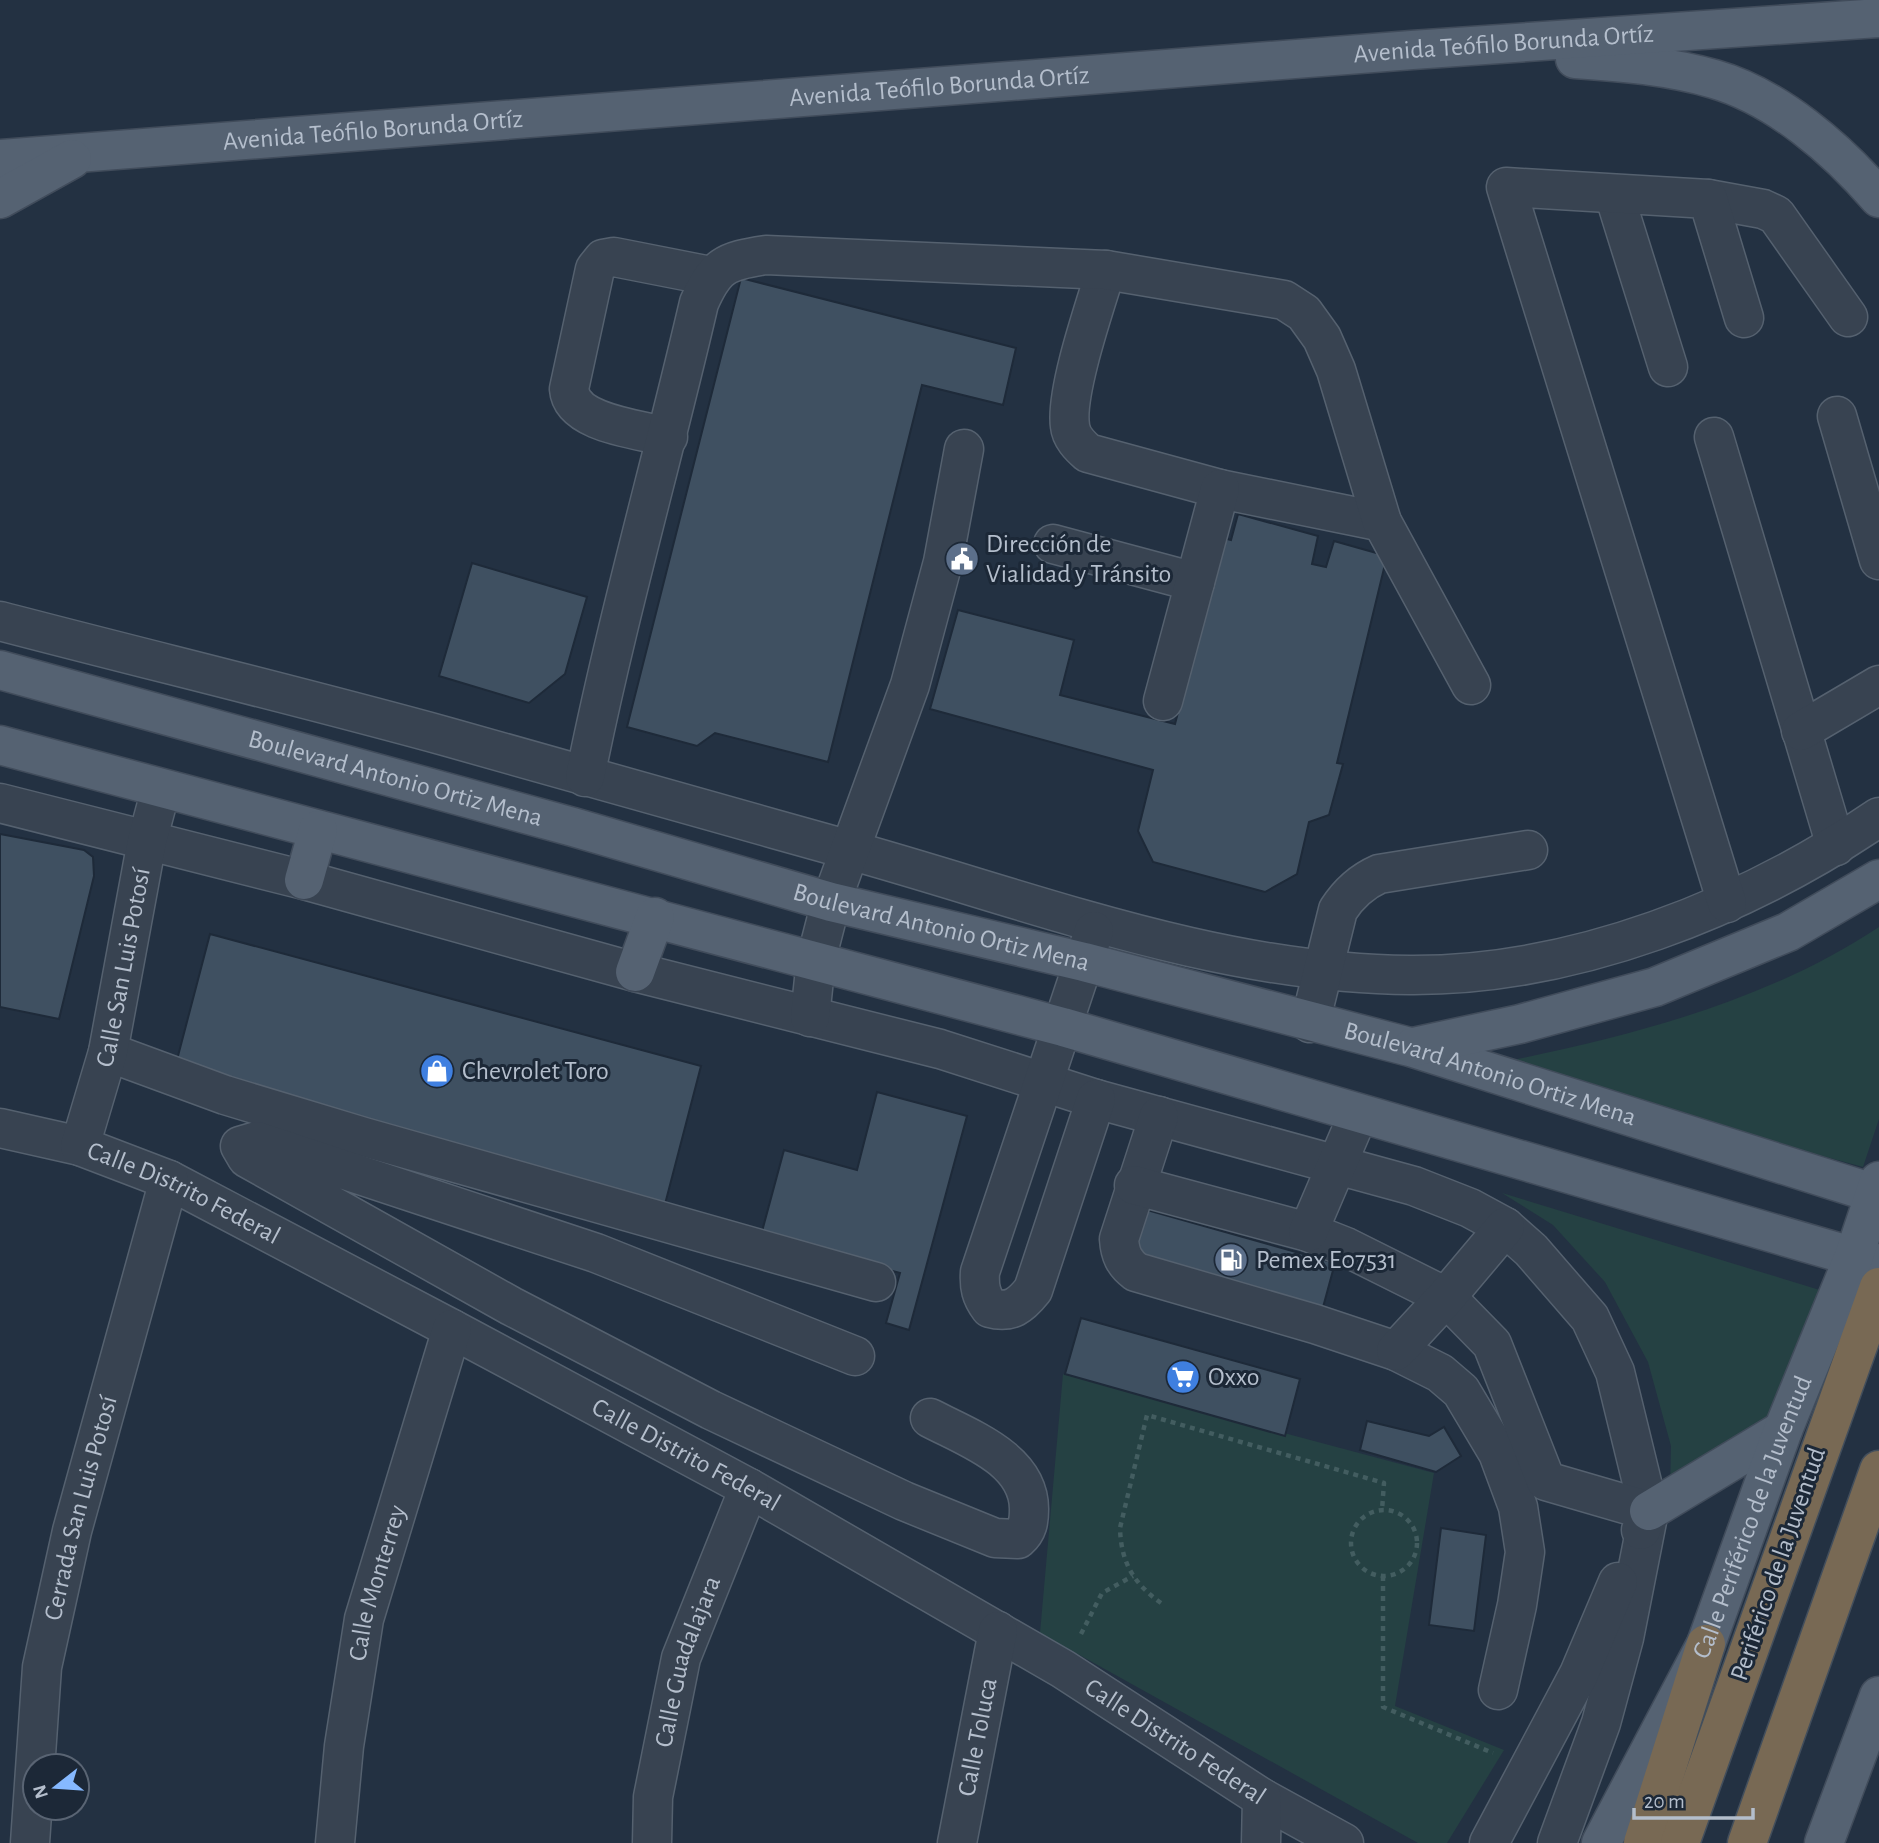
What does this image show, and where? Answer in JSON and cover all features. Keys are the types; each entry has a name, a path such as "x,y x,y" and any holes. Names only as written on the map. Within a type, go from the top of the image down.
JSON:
{"highway":[{"name":"Periférico de la Juventud","path":"1680,1843 1879,1287"},
{"path":"1747,1843 1879,1470"},
{"path":"1643,1843 1706,1644"}],"main road":[{"name":"Avenida Teófilo Borunda Ortíz","path":"0,159 1412,50 1879,18"},
{"path":"1412,50 1627,62 1716,79 1766,102 1820,140 1879,198"},
{"path":"0,199 83,153"},
{"name":"Boulevard Antonio Ortiz Mena","path":"0,670 559,823 831,902 1084,962 1410,1047 1877,1190"},
{"path":"0,745 1063,1027 1358,1115 1866,1260"},
{"path":"304,880 317,830"},
{"path":"1410,1047 1520,1024 1655,988 1788,932 1879,879"},
{"path":"635,972 655,917"},
{"name":"Calle Periférico de la Juventud","path":"1601,1843 1706,1644 1783,1430 1866,1260 1877,1190"},
{"path":"1649,1511 1783,1430"},
{"path":"1824,1843 1879,1696"}],"street":[{"path":"1727,903 1506,187 1709,199 1763,209 1776,215 1848,317"},
{"path":"1614,194 1668,367"},
{"path":"1709,199 1744,318"},
{"path":"585,778 604,686 668,437 699,303 710,276 727,263 766,255 1106,270 1284,300 1304,313 1322,338 1336,370 1382,522 1471,685"},
{"path":"668,437 591,417 578,411 570,398 569,389 595,269 603,260 614,257 710,276"},
{"path":"1106,270 1080,357 1070,408 1070,428 1077,442 1088,453 1109,461 1220,489 1382,522"},
{"path":"1837,416 1879,559"},
{"path":"1714,437 1836,846"},
{"path":"810,1017 816,960 831,902 910,685 943,562 964,449"},
{"path":"1163,701 1220,489"},
{"path":"1052,544 1195,582"},
{"path":"0,621 449,737 1097,922 1224,954 1322,968 1410,975 1480,971 1591,952 1727,903 1836,846 1879,817"},
{"path":"1801,731 1879,685"},
{"name":"Calle San Luis Potosí","path":"80,1146 108,1052 147,841 161,789"},
{"path":"0,803 304,880 635,972 940,1049 1096,1099 1414,1185 1471,1208 1505,1227 1531,1250 1590,1318 1615,1372 1649,1511 1624,1637 1601,1723 1556,1843"},
{"path":"1310,1023 1338,910 1348,895 1366,880 1379,874 1528,850"},
{"path":"1096,1099 1033,1290 1022,1304 1009,1311 990,1308 979,1286 980,1272 1097,922"},
{"path":"108,1052 263,1107 876,1282"},
{"path":"1308,1233 1358,1115"},
{"path":"1159,1116 1134,1185 1119,1239 1122,1258 1136,1272 1315,1324 1396,1351 1440,1373 1461,1391 1498,1453 1518,1507 1525,1552 1517,1605 1498,1690"},
{"name":"Calle Distrito Federal","path":"0,1128 80,1146 169,1180 452,1329 749,1488 998,1631 1063,1669 1262,1798 1344,1843"},
{"path":"855,1356 596,1253 257,1141 240,1146 247,1158 511,1306 711,1410 904,1501 995,1538 1018,1539 1025,1532 1030,1519 1030,1494 1024,1481 1010,1464 930,1418"},
{"name":"Cerrada San Luis Potosí","path":"30,1843 42,1667 72,1531 169,1180"},
{"path":"1134,1185 1308,1233 1346,1247 1447,1297 1492,1344 1546,1481 1649,1511"},
{"path":"1396,1351 1447,1297 1505,1227"},
{"path":"726,1305 743,1246"},
{"name":"Calle Monterrey","path":"335,1843 344,1746 364,1619 452,1329"},
{"name":"Calle Guadalajara","path":"652,1843 653,1797 681,1657 749,1488"},
{"path":"1489,1843 1579,1674 1649,1511"},
{"name":"Calle Toluca","path":"957,1843 998,1631"},
{"path":"1261,1843 1262,1798"}],"path":[{"path":"1161,1603 1143,1591 1124,1561 1120,1528 1147,1415 1384,1483 1382,1510"},
{"path":"1382,1510 1402,1516 1410,1523 1417,1544 1415,1554 1403,1570 1383,1577 1362,1568 1352,1549 1355,1527 1371,1513 1382,1510"},
{"path":"1063,1669 1102,1593 1133,1576"},
{"path":"1383,1577 1383,1707 1495,1753"}],"green space":[{"path":"1879,927 1879,1119 1863,1167 1488,1065 1590,1043 1691,1015 1788,977"},
{"path":"1502,1193 1823,1291 1767,1417 1754,1436 1670,1493 1671,1446 1648,1362 1605,1282 1553,1225"},
{"path":"1063,1374 1434,1473 1395,1706 1504,1750 1447,1843 1418,1843 1040,1633"}],"building":[{"path":"741,278 1016,348 1003,405 922,385 828,762 715,733 697,746 627,727"},
{"path":"1238,514 1318,536 1312,564 1326,567 1334,541 1387,556 1337,763 1343,764 1329,815 1309,822 1297,874 1265,892 1153,862 1138,831 1153,770 930,709 958,610 1074,640 1060,695 1175,724 1223,538 1231,540"},
{"path":"472,563 587,597 565,674 529,703 439,676"},
{"path":"0,834 84,850 93,857 94,876 59,1019 0,1007"},
{"name":"Chevrolet Toro","path":"210,934 701,1066 664,1208 173,1075"},
{"path":"877,1092 967,1116 909,1330 886,1323 900,1273 761,1235 784,1150 857,1170"},
{"name":"Pemex E07531","path":"1140,1208 1335,1263 1322,1311 1127,1256"},
{"name":"Oxxo","path":"1081,1318 1300,1379 1285,1436 1065,1374"},
{"path":"1367,1421 1429,1436 1444,1427 1461,1456 1436,1472 1360,1450"},
{"path":"1441,1528 1486,1535 1474,1631 1429,1625"}],"place":[{"name":"Dirección de Vialidad y Tránsito","path":"962,559"},
{"name":"Chevrolet Toro","path":"437,1071"},
{"name":"Pemex E07531","path":"1231,1260"},
{"name":"Oxxo","path":"1183,1377"}]}
